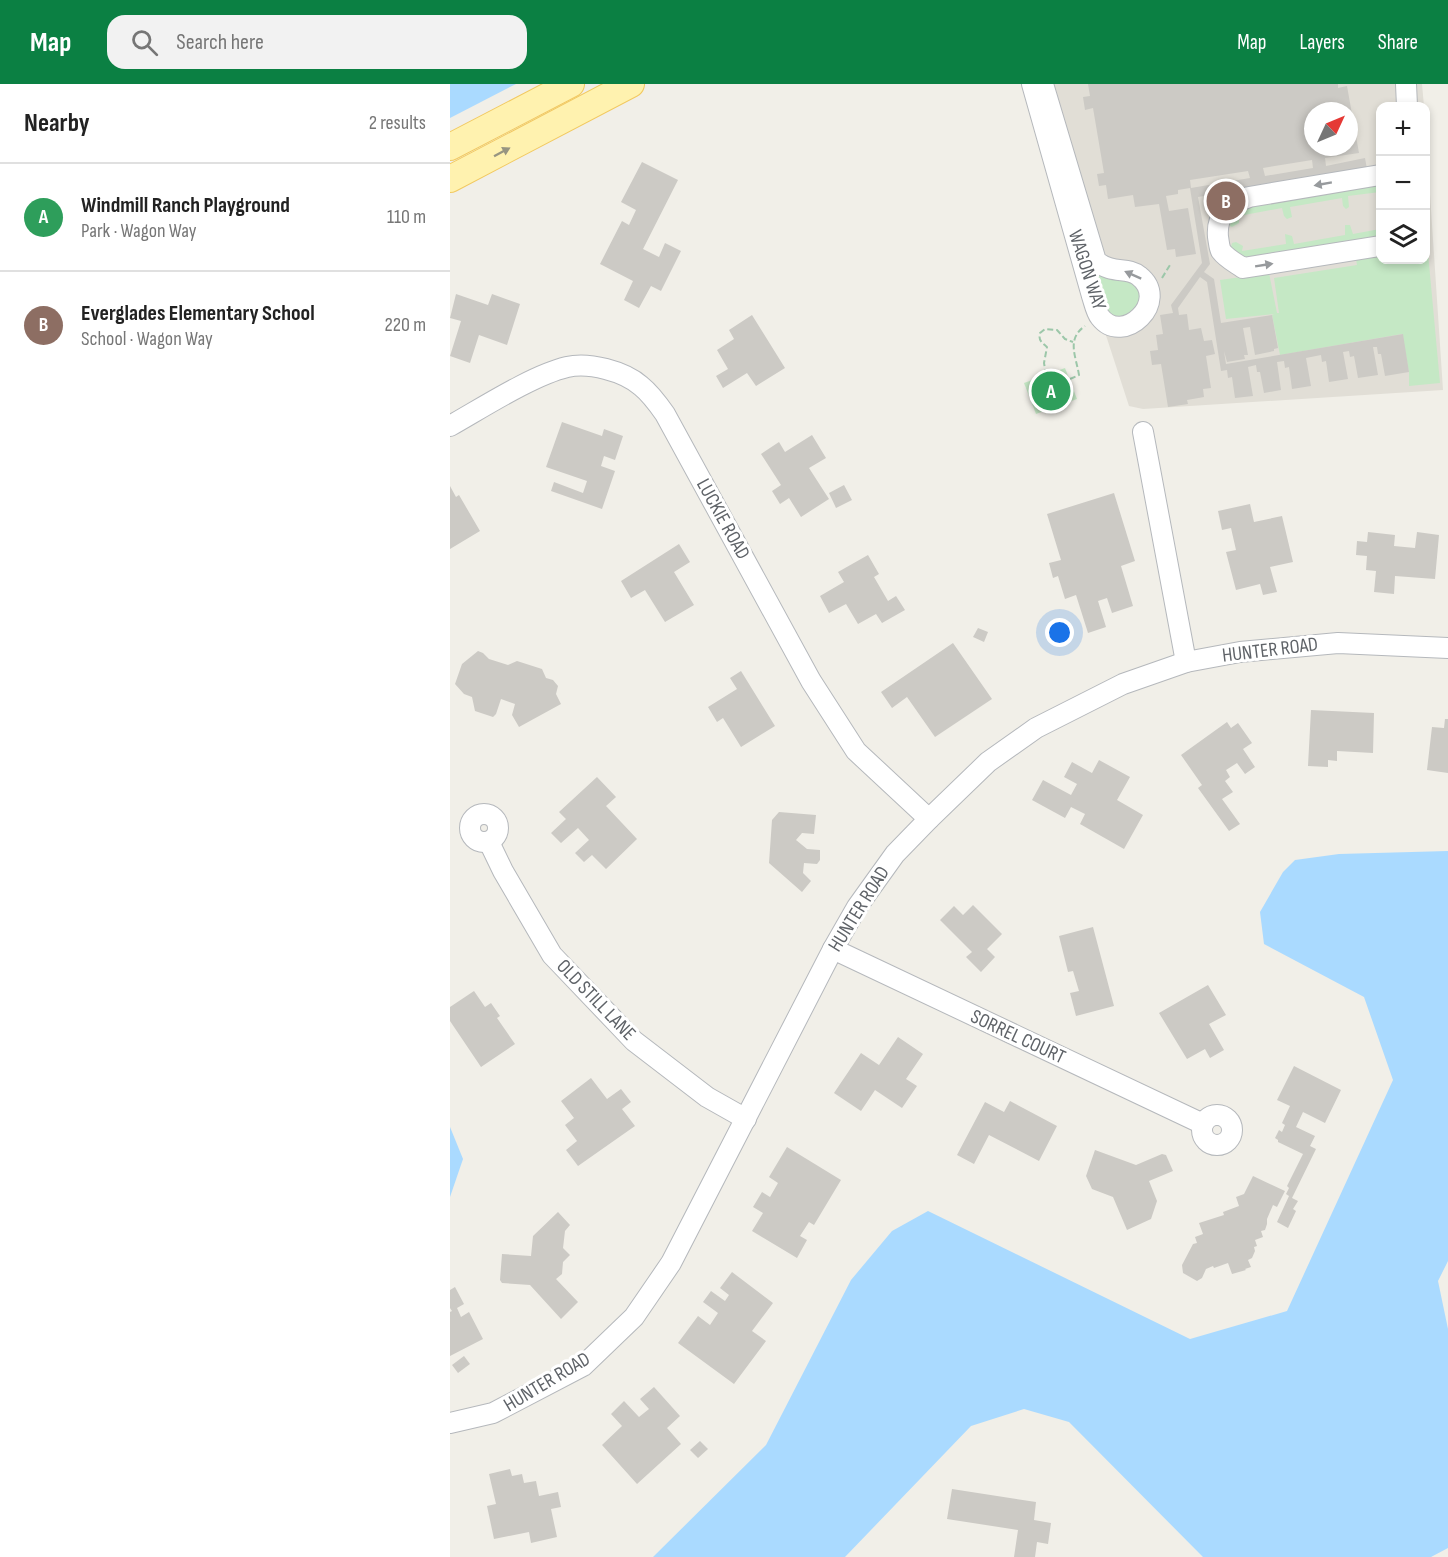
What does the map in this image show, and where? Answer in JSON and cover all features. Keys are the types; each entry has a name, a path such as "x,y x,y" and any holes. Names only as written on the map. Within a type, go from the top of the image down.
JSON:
{"main road":[{"path":"450,147 571,84"},
{"path":"450,179 631,84"}],"street":[{"name":"WAGON WAY","path":"1032,84 1100,317 1108,324 1119,327 1127,326 1137,321 1149,304 1147,285 1140,276 1132,272 1105,268 1096,261 1043,84"},
{"path":"1406,84 1407,102"},
{"path":"1376,176 1249,197 1234,202 1222,212 1217,227 1220,249 1228,259 1244,268 1376,247"},
{"name":"LUCKIE ROAD","path":"450,426 532,381 565,367 587,364 624,376 640,384 655,399 665,414 811,681 856,751 929,819"},
{"path":"1143,432 1186,662"},
{"name":"HUNTER ROAD","path":"450,1423 493,1413 583,1365 634,1317 671,1263 856,907 895,854 988,762 1036,728 1123,684 1186,662 1240,652 1338,643 1448,648"},
{"name":"OLD STILL LANE","path":"489,842 503,871 552,955 634,1041 707,1097 746,1119"},
{"name":"SORREL COURT","path":"833,949 1203,1124"}],"path":[{"path":"1070,379 1079,375 1073,342 1075,334 1088,324"},
{"path":"1046,375 1044,363 1047,347 1041,343 1040,333 1045,329 1057,330 1065,339 1073,342"}],"shaded area":[{"path":"1033,84 1422,84 1424,102 1376,102 1376,264 1430,264 1430,194 1443,390 1143,409 1129,406 1100,317"}],"green space":[{"path":"1376,184 1376,192 1348,196 1349,207 1346,209 1342,198 1290,207 1292,217 1287,219 1282,208 1239,216 1239,223 1232,227 1228,225 1238,207"},
{"path":"1345,225 1350,225 1353,234 1376,230 1376,239 1248,259 1237,256 1231,247 1232,243 1236,242 1243,246 1242,251 1286,244 1285,234 1292,236 1294,244 1345,235"},
{"path":"1376,256 1376,264 1429,264 1440,383 1409,386 1409,372 1402,334 1280,355 1272,315 1274,314 1226,319 1220,280 1269,273 1277,313 1279,313 1274,278 1357,265 1356,259"},
{"path":"1095,267 1138,283 1143,302 1124,320 1107,314 1096,286"},
{"path":"1065,368 1077,399 1036,414 1024,383"}],"water":[{"path":"450,84 516,84 450,118"},
{"path":"1448,851 1448,1261 1438,1281 1448,1329 1448,1548 1431,1557 1203,1557 1069,1422 1024,1409 971,1426 845,1557 653,1557 766,1445 851,1280 892,1231 928,1211 1190,1339 1287,1311 1393,1080 1364,997 1264,944 1260,912 1283,872 1295,860 1339,854"},
{"path":"450,1127 463,1159 450,1197"}],"building":[{"path":"1088,84 1338,84 1338,88 1347,86 1350,102 1304,102 1304,156 1339,156 1325,158 1326,166 1365,158 1367,169 1198,197 1210,264 1204,272 1214,279 1221,323 1272,315 1278,348 1255,355 1250,327 1243,328 1248,355 1244,355 1245,359 1227,362 1224,351 1226,364 1403,334 1409,372 1385,376 1381,354 1378,354 1377,347 1373,347 1378,375 1358,378 1354,356 1350,357 1349,351 1343,352 1348,379 1329,382 1326,361 1322,362 1321,355 1306,358 1311,386 1292,389 1289,367 1285,368 1284,361 1277,362 1281,390 1264,393 1260,372 1257,372 1256,365 1248,367 1253,396 1235,398 1232,377 1228,378 1227,370 1221,371 1207,282 1200,277 1178,308 1179,315 1187,314 1189,330 1201,328 1204,341 1212,340 1215,354 1206,356 1211,388 1203,389 1204,397 1187,400 1188,404 1168,407 1161,364 1152,365 1150,351 1158,350 1156,335 1163,334 1160,315 1173,313 1171,305 1202,263 1190,188 1178,190 1178,194 1166,196 1169,211 1188,208 1196,254 1176,257 1175,249 1167,250 1159,204 1135,207 1133,195 1108,199 1106,185 1099,186 1097,174 1104,173 1093,108 1085,110 1083,97 1090,96","holes":["1312,160 1313,168 1265,176 1263,168","1248,171 1250,178 1191,188 1190,180"]},
{"path":"642,162 678,180 643,249 659,257 665,243 681,251 661,291 651,286 639,308 624,300 633,281 600,264 622,221 629,225 636,210 621,202"},
{"path":"456,294 488,305 492,294 520,304 507,345 479,335 470,363 450,356 461,321 450,318"},
{"path":"752,315 785,368 756,386 747,373 723,388 716,376 728,369 717,350 734,339 729,330"},
{"path":"562,422 602,436 604,429 623,436 615,460 604,456 601,466 615,471 602,509 551,491 554,482 583,493 587,481 546,467"},
{"path":"812,435 826,458 809,468 829,499 801,517 789,498 780,504 772,491 781,485 761,454 779,442 785,452"},
{"path":"844,485 852,500 836,508 829,493"},
{"path":"450,486 456,497 459,495 480,531 450,549"},
{"path":"1114,493 1135,561 1121,566 1133,606 1112,613 1107,598 1098,601 1106,627 1088,633 1076,595 1065,599 1058,576 1053,578 1049,563 1061,560 1047,514"},
{"path":"1250,504 1254,522 1282,516 1293,562 1270,567 1277,592 1263,595 1260,584 1236,590 1226,552 1236,550 1231,528 1222,530 1218,511"},
{"path":"1368,532 1395,535 1394,546 1415,548 1417,532 1439,535 1435,579 1395,576 1394,594 1374,592 1376,571 1366,570 1367,556 1356,555 1357,541 1367,542"},
{"path":"679,544 690,562 674,572 694,605 665,622 645,590 631,598 621,581"},
{"path":"868,555 879,574 874,577 888,601 896,596 905,610 882,623 876,614 858,624 846,604 829,613 820,596 844,582 838,572"},
{"path":"978,628 988,632 984,642 973,637"},
{"path":"953,643 992,699 935,737 907,697 892,708 881,692"},
{"path":"478,651 489,659 508,665 517,661 542,669 546,678 553,680 558,686 556,694 561,704 519,727 512,715 515,704 501,699 493,717 475,711 472,697 464,694 455,684 462,664"},
{"path":"741,671 775,726 741,747 723,718 717,722 708,707 737,689 730,678"},
{"path":"1311,710 1374,713 1373,753 1337,751 1337,761 1328,760 1328,767 1308,766"},
{"path":"1445,719 1448,719 1448,773 1427,770 1432,727 1444,728"},
{"path":"1227,722 1231,728 1238,723 1252,743 1243,749 1255,767 1245,774 1237,763 1226,770 1230,777 1225,781 1233,792 1222,799 1240,824 1229,831 1198,788 1202,785 1181,755"},
{"path":"1099,760 1130,777 1117,800 1143,815 1124,849 1080,824 1085,814 1071,807 1065,818 1032,800 1043,780 1071,795 1077,784 1064,777 1072,762 1092,773"},
{"path":"597,777 616,797 606,806 637,839 606,869 592,855 584,862 575,853 589,840 578,828 561,843 551,833 566,819 559,812"},
{"path":"779,812 816,815 814,834 802,833 796,840 807,849 820,850 820,860 817,864 804,863 803,873 811,881 802,892 769,863 772,820"},
{"path":"973,905 1002,934 987,949 995,957 981,972 966,957 972,952 940,920 954,906 963,915"},
{"path":"1093,927 1114,1006 1076,1016 1070,993 1079,991 1073,971 1068,972 1059,936"},
{"path":"1208,985 1226,1015 1209,1024 1224,1050 1210,1058 1205,1049 1187,1059 1159,1013"},
{"path":"474,991 485,1007 491,1003 500,1016 497,1018 515,1044 481,1067 450,1021 450,1007"},
{"path":"898,1037 923,1054 906,1079 917,1086 902,1108 875,1090 861,1111 834,1093 861,1053 879,1065"},
{"path":"1294,1066 1341,1090 1325,1123 1303,1112 1296,1127 1315,1136 1310,1146 1316,1149 1292,1198 1298,1201 1293,1209 1296,1211 1288,1228 1277,1222 1289,1196 1286,1194 1289,1188 1287,1186 1303,1154 1278,1142 1275,1138 1279,1130 1282,1132 1285,1125 1282,1123 1290,1106 1277,1100"},
{"path":"591,1078 607,1099 621,1089 631,1102 622,1109 635,1126 578,1166 566,1150 577,1141 565,1125 574,1118 561,1101"},
{"path":"1010,1101 1057,1126 1039,1161 989,1135 974,1164 957,1155 985,1102 1004,1112"},
{"path":"787,1147 841,1180 814,1225 809,1222 800,1236 807,1240 797,1258 752,1231 763,1213 753,1207 762,1192 770,1197 778,1183 769,1177"},
{"path":"1095,1150 1136,1165 1162,1154 1166,1155 1173,1171 1149,1181 1157,1201 1151,1219 1127,1230 1113,1197 1092,1189 1086,1176"},
{"path":"1253,1176 1285,1191 1277,1207 1273,1205 1265,1230 1261,1231 1263,1237 1255,1240 1257,1246 1254,1247 1252,1258 1248,1260 1251,1267 1232,1274 1228,1263 1214,1268 1213,1266 1206,1269 1202,1278 1197,1281 1183,1273 1182,1265 1193,1244 1197,1243 1195,1237 1203,1234 1199,1223 1224,1215 1223,1212 1239,1206 1236,1197 1244,1194"},
{"path":"558,1212 570,1225 565,1231 563,1248 570,1255 563,1262 562,1274 556,1279 578,1302 561,1319 530,1285 502,1283 500,1280 502,1254 531,1256 533,1236"},
{"path":"732,1272 773,1303 752,1331 766,1341 734,1384 678,1343 698,1316 710,1325 718,1313 703,1302 711,1291 725,1301 729,1295 720,1288"},
{"path":"455,1287 464,1304 457,1308 461,1317 469,1312 483,1339 450,1356 450,1312 452,1311 450,1290"},
{"path":"464,1356 470,1364 458,1373 452,1365"},
{"path":"654,1387 680,1416 667,1428 681,1444 637,1484 602,1445 622,1426 611,1414 624,1401 639,1417 649,1409 640,1399"},
{"path":"700,1441 708,1449 698,1458 690,1450"},
{"path":"510,1469 512,1476 522,1474 524,1483 536,1481 539,1496 558,1492 561,1507 551,1509 557,1537 531,1543 529,1532 494,1539 487,1506 496,1504 489,1474"},
{"path":"952,1489 1036,1502 1034,1520 1051,1523 1048,1544 1037,1542 1035,1557 1014,1557 1018,1530 947,1519"}],"place":[{"name":"Everglades Elementary School","path":"1226,201"},
{"name":"Windmill Ranch Playground","path":"1051,391"}]}
